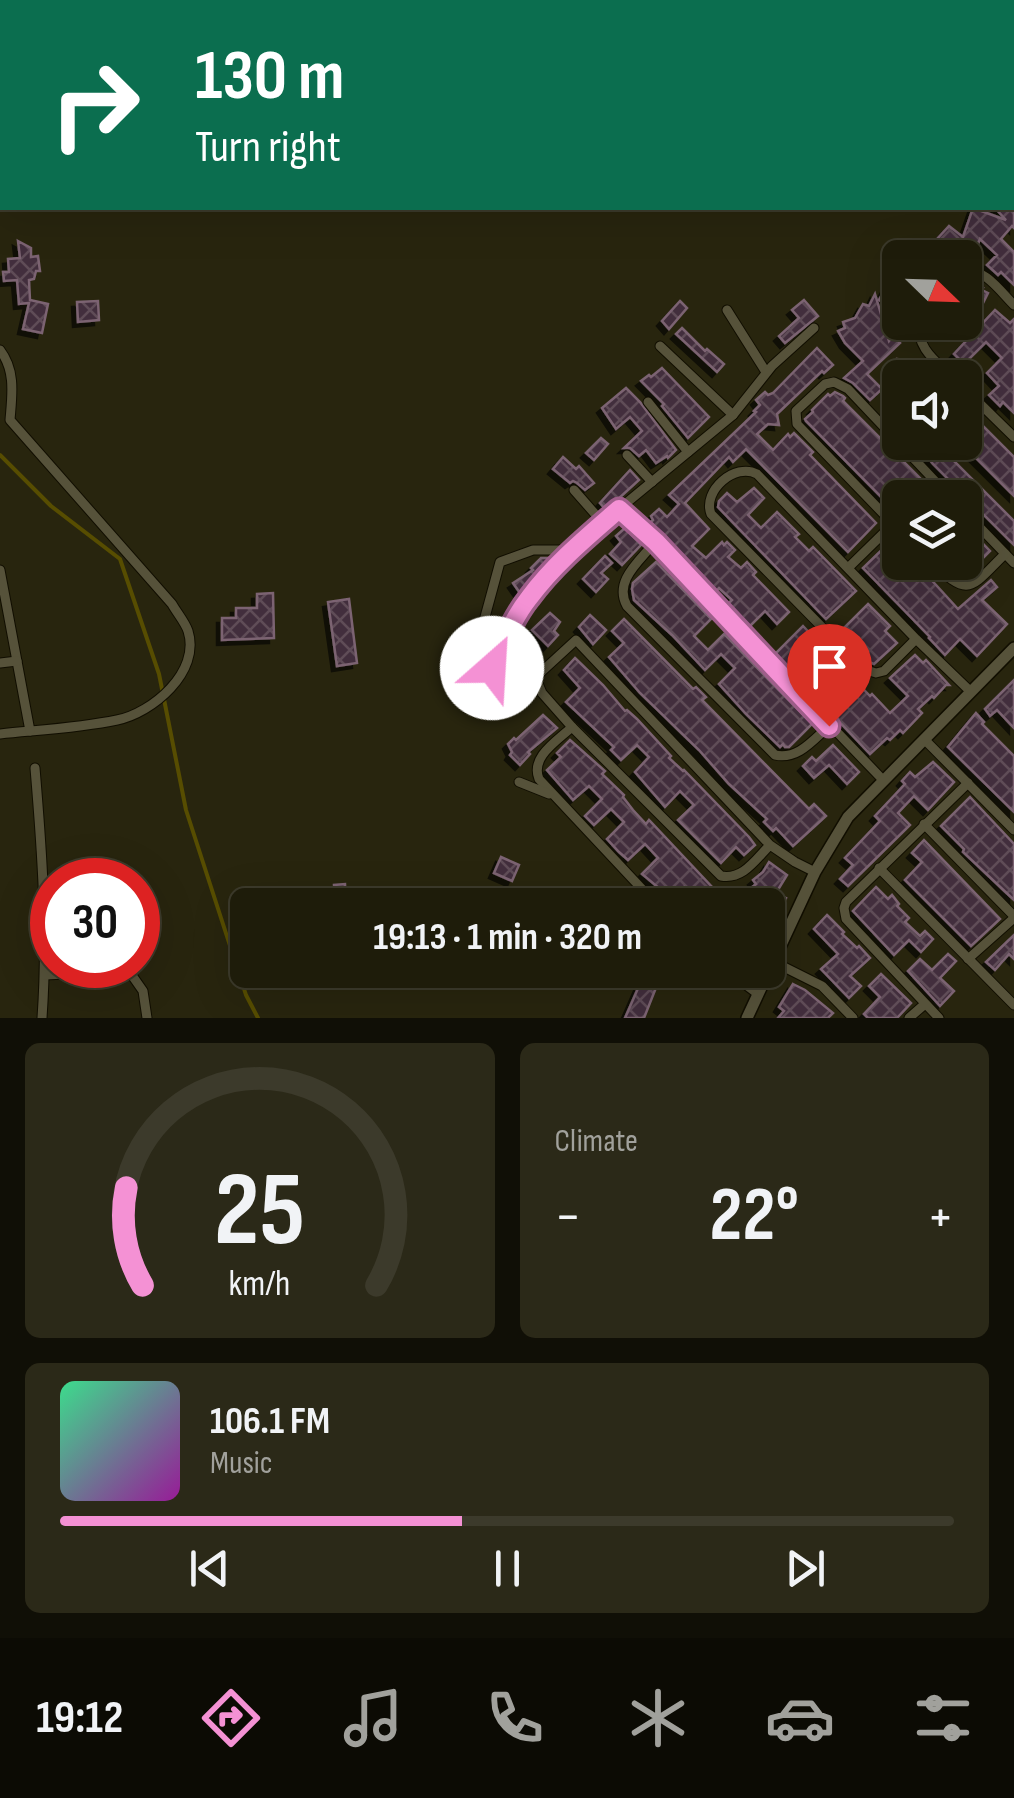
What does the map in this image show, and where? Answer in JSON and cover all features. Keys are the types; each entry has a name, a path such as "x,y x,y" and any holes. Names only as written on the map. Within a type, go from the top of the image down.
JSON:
{"street":[{"path":"982,274 1014,305"},
{"path":"727,310 766,372"},
{"path":"574,550 533,550 500,562 485,617 492,668 529,598 574,550 733,415 766,372 814,328"},
{"path":"920,340 935,360"},
{"path":"660,346 733,415"},
{"path":"0,350 12,374 10,420 172,604 188,631 190,645 178,680 142,710 117,720 0,734"},
{"path":"882,512 797,424 796,411 826,384 834,382 848,388 934,480"},
{"path":"648,402 688,452"},
{"path":"982,405 1014,436"},
{"path":"627,455 652,482"},
{"path":"916,639 884,670 876,673 863,669 711,514 711,493 734,472 750,470 970,691"},
{"path":"574,490 603,523"},
{"path":"619,509 656,542 883,780"},
{"path":"982,530 1014,564"},
{"path":"849,567 882,539"},
{"path":"656,542 622,585 627,606 776,756 797,754 829,726"},
{"path":"982,576 1005,554"},
{"path":"0,570 30,731"},
{"path":"949,580 966,586 978,580"},
{"path":"770,845 740,875 721,876 542,693 537,681 539,674 576,640 770,845 815,872"},
{"path":"785,938 815,872 848,817 1013,652"},
{"path":"0,663 17,661"},
{"path":"572,726 540,758 536,766 539,780 641,888"},
{"path":"924,739 1014,830"},
{"path":"35,768 42,858"},
{"path":"518,782 552,796"},
{"path":"939,1018 844,915 846,902 968,783"},
{"path":"924,824 1014,917 968,959"},
{"path":"879,868 1014,1006"},
{"path":"785,968 822,986 841,1014 853,1018"},
{"path":"42,1018 44,988"},
{"path":"140,988 147,1018"},
{"path":"750,988 758,994"},
{"path":"747,1018 761,988"},
{"path":"910,1018 924,1004"}],"building":[{"path":"972,210 1006,220 997,210 1014,210 1014,228 1001,239 1014,252 1014,285 987,265 997,255 982,240 937,239 949,226 963,237"},
{"path":"18,241 31,248 31,257 38,256 40,271 29,280 30,300 48,304 42,333 23,329 29,303 19,304 17,280 4,281 3,272 9,272 8,259 20,258"},
{"path":"875,294 882,318 882,340 900,343 867,374 882,389 870,400 844,378 863,361 838,331 845,328 843,322 855,318 863,304 869,306"},
{"path":"804,300 818,316 785,343 779,336 799,318 792,310"},
{"path":"98,301 99,320 78,322 77,302"},
{"path":"680,301 687,308 669,329 662,321"},
{"path":"995,310 1010,323 1014,319 1014,413 989,395 999,386 987,373 1002,358 986,342 968,360 960,360 954,354 967,340 982,340 982,324"},
{"path":"682,328 724,364 717,372 676,334"},
{"path":"817,348 833,365 777,414 779,425 768,424 757,434 773,450 794,433 876,523 848,552 746,449 733,462 729,457 685,503 709,529 692,546 706,558 722,542 727,542 735,550 728,557 741,568 747,562 756,572 753,575 789,612 777,624 765,611 749,627 727,605 732,600 719,588 715,592 661,537 651,516 659,509 667,517 679,504 669,495 756,412 760,405 756,400 765,392 773,393"},
{"path":"662,368 709,417 688,438 664,404 641,381"},
{"path":"626,388 676,450 668,458 656,463 646,450 639,456 624,448 642,431 630,417 616,429 602,408"},
{"path":"835,392 845,398 843,401 882,440 882,460 902,460 922,480 882,480 882,498 806,421 812,410"},
{"path":"982,425 1014,457 1014,496 978,460 982,460"},
{"path":"601,438 608,444 594,460 586,453"},
{"path":"563,457 576,469 579,466 594,483 585,490 553,469"},
{"path":"930,460 953,460 973,480 949,480"},
{"path":"630,470 639,480 606,510 600,503"},
{"path":"754,488 764,498 748,515 761,528 777,512 799,534 795,537 809,551 813,547 856,591 826,619 718,507 727,493 737,502"},
{"path":"982,489 1014,521 1014,545 982,513"},
{"path":"625,528 641,545 622,565 610,554 621,542 616,536"},
{"path":"982,543 990,551 982,559"},
{"path":"882,550 882,580 931,580 958,609 991,580 997,587 982,600 1007,624 977,656 960,639 945,655 863,568"},
{"path":"605,556 612,563 601,573 608,579 596,592 583,579"},
{"path":"541,558 551,561 520,593 513,583 533,570"},
{"path":"656,562 711,619 694,636 708,650 724,634 812,724 789,747 780,747 719,684 735,668 721,654 705,670 634,600 633,583"},
{"path":"273,593 274,638 222,640 222,618 236,618 236,608 257,608 257,594"},
{"path":"349,599 357,663 337,666 328,602"},
{"path":"868,604 890,626 885,631 897,643 874,664 839,633"},
{"path":"550,613 560,622 554,631 558,635 548,646 532,630"},
{"path":"590,615 606,630 593,644 579,627"},
{"path":"624,619 693,689 696,687 706,697 702,700 809,809 814,804 826,816 793,846 776,828 773,831 764,822 767,819 609,657 624,643 612,631"},
{"path":"803,626 890,713 908,696 890,678 915,655 923,663 926,660 949,685 918,709 922,713 903,733 900,730 890,740 887,738 870,754 775,654"},
{"path":"575,658 749,837 755,845 744,855 736,847 721,863 678,820 694,805 680,791 665,807 635,772 649,757 637,745 621,760 611,750 614,747 566,702 580,688 564,670"},
{"path":"1014,680 1014,728 997,710 990,716 985,709"},
{"path":"517,683 526,692 513,705 508,692"},
{"path":"976,713 1014,756 1014,812 948,747"},
{"path":"543,715 557,728 528,752 520,765 510,755 508,744"},
{"path":"570,740 605,771 602,774 646,824 649,820 713,888 659,888 642,874 658,858 645,844 628,860 619,852 607,839 624,822 611,809 594,825 585,816 602,799 589,786 573,800 547,770 561,757 557,753"},
{"path":"833,745 859,772 847,784 829,765 814,778 803,766 812,757 816,761"},
{"path":"933,762 954,782 928,810 914,796 898,813 910,825 848,886 840,879 853,865 845,858 880,821 875,816 905,784 902,781 910,772 915,777"},
{"path":"970,797 1014,844 1014,900 941,826"},
{"path":"924,840 1000,919 971,946 905,880 922,862 912,853"},
{"path":"501,857 519,865 512,881 494,873"},
{"path":"769,862 787,875 779,888 751,888 756,884 753,880"},
{"path":"876,887 888,899 892,895 909,918 905,922 920,936 925,931 933,939 921,952 909,940 894,955 853,911"},
{"path":"827,915 870,958 850,976 861,986 849,998 821,969 838,954 814,929"},
{"path":"1014,935 1014,959 1009,954 995,970 986,962"},
{"path":"948,954 956,961 940,978 954,991 940,1006 908,971 920,959 932,970"},
{"path":"881,974 911,1003 897,1018 868,1018 864,1014 880,997 869,986"},
{"path":"793,984 833,1013 828,1018 778,1018 784,1011 779,1007"},
{"path":"638,988 656,988 644,1018 625,1018"}],"waterway":[{"path":"0,455 51,506 120,559 159,674 186,810 246,995 258,1018"}],"route":[{"path":"492,668 529,598 556,567 619,509 656,542 829,726"}]}
